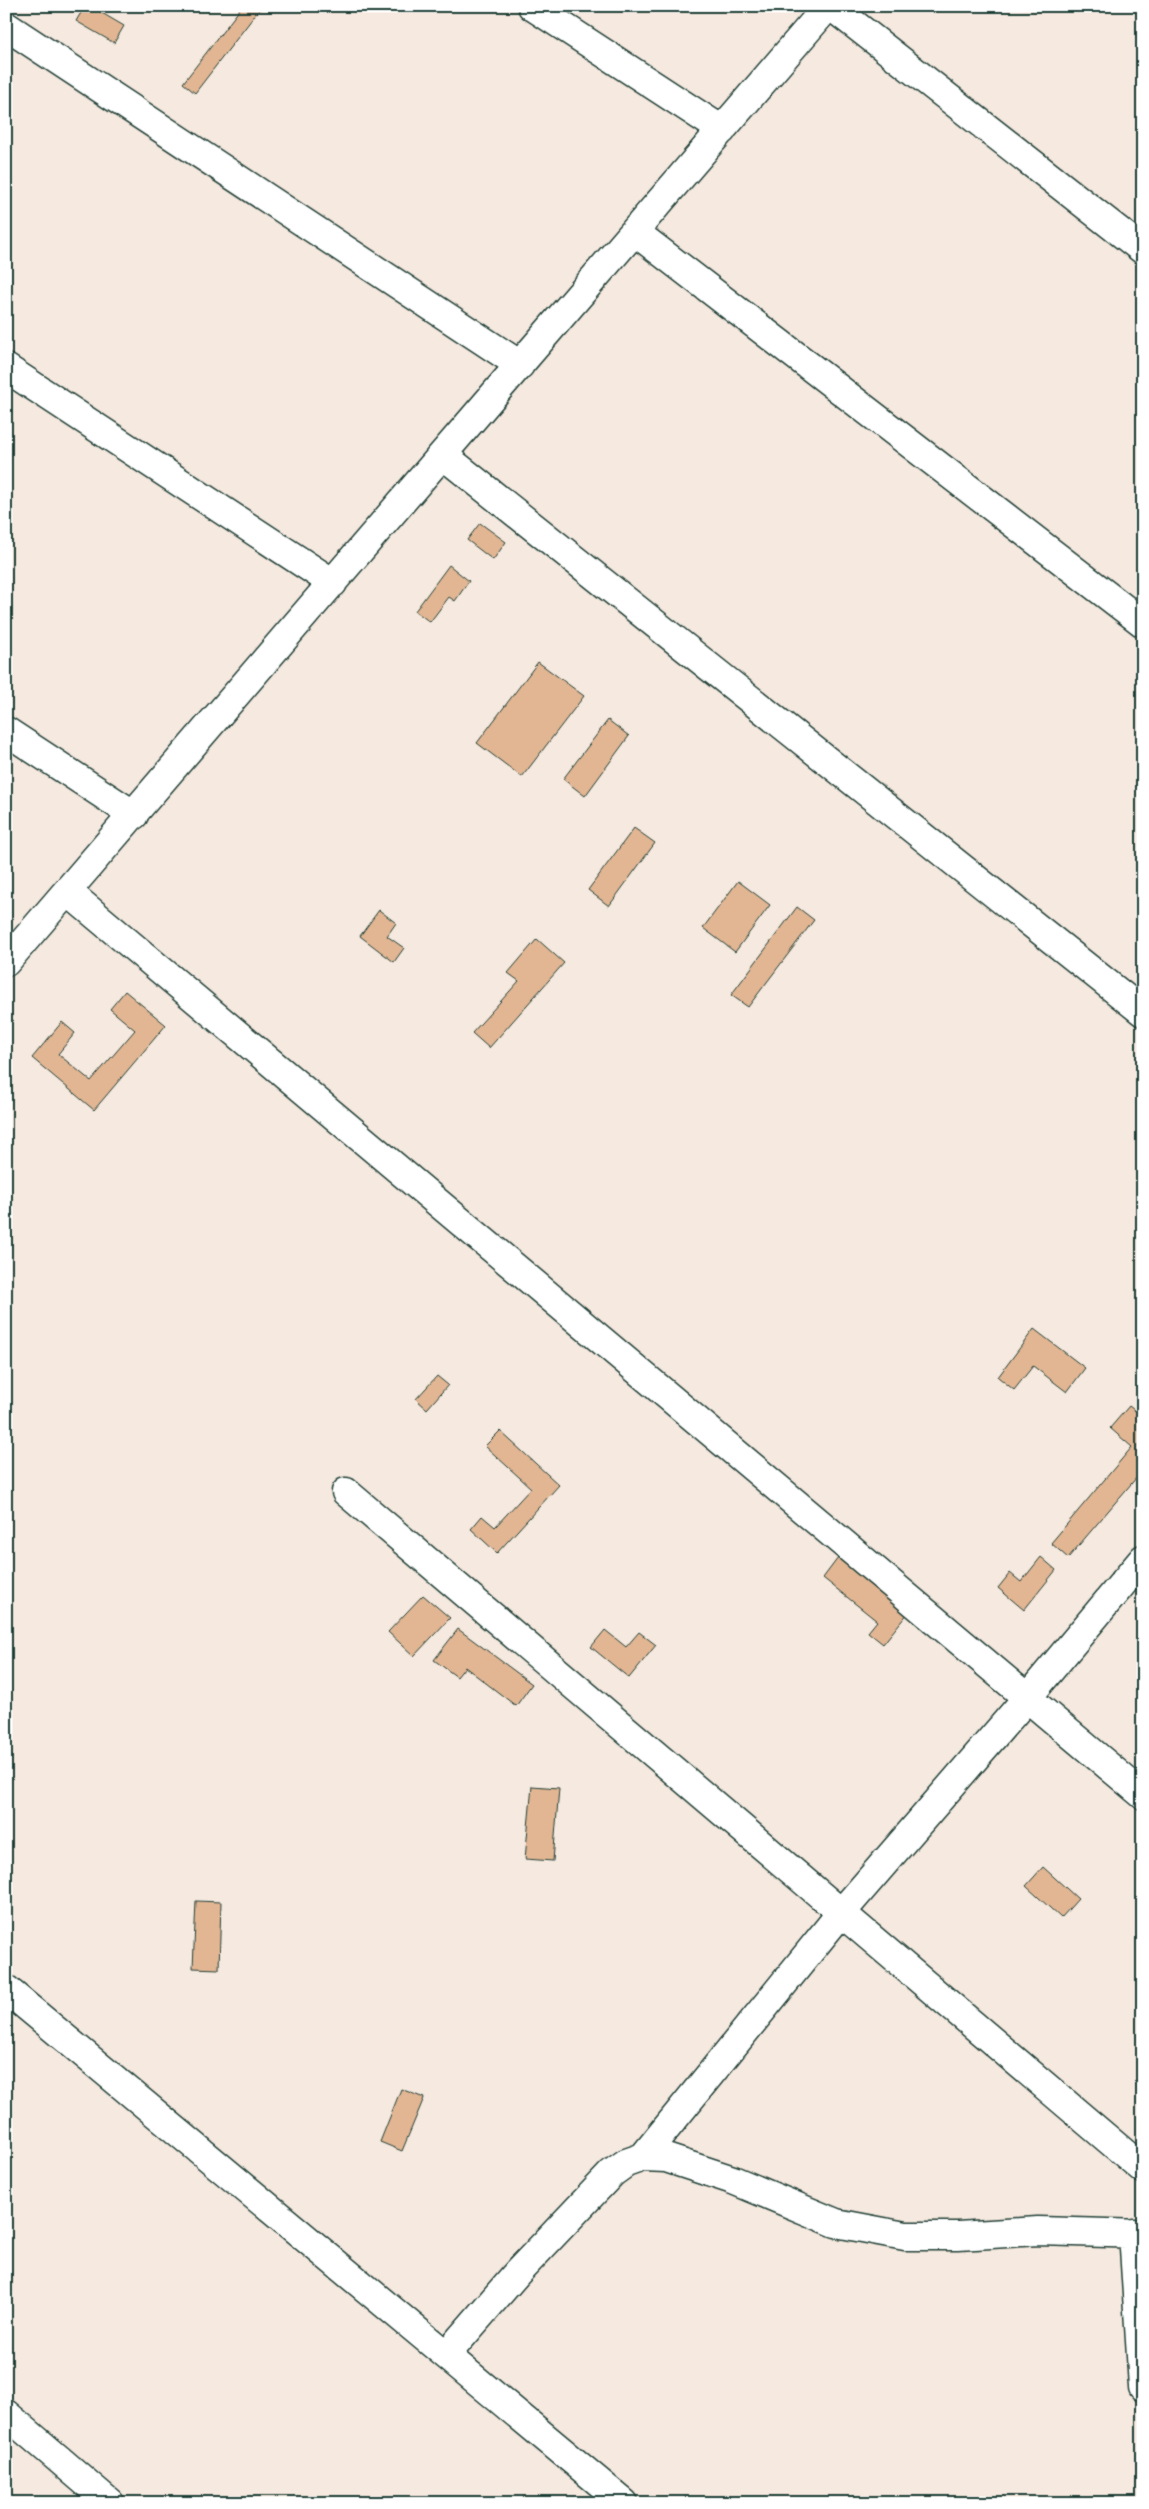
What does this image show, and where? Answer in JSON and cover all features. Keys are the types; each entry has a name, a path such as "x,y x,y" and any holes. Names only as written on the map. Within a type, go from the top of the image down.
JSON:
{"street":[{"path":"532,6 722,130"},
{"path":"6,962 134,816 830,6 1143,250"},
{"path":"6,26 520,366"},
{"path":"635,232 1143,623"},
{"path":"6,368 333,583"},
{"path":"443,455 1143,1012"},
{"path":"6,731 134,816"},
{"path":"68,892 1143,1795"},
{"path":"346,1492 1143,2169"},
{"path":"643,2158 841,1913 1027,1698 1143,1559"},
{"path":"6,1989 624,2503"},
{"path":"446,2354 517,2273 612,2172 626,2163 643,2158 666,2158 733,2180 836,2223 905,2236 958,2236 1038,2231 1138,2234 1143,2387"},
{"path":"6,2414 110,2503"}],"building":[{"path":"85,6 90,6 124,26 114,43 76,21"},
{"path":"236,6 262,6 195,93 183,83 240,9"},
{"path":"480,523 506,542 493,560 467,540"},
{"path":"449,565 469,581 455,601 449,597 430,622 415,611"},
{"path":"538,662 584,696 522,777 477,743"},
{"path":"608,720 629,736 585,796 563,779"},
{"path":"634,828 655,843 609,906 588,890"},
{"path":"738,881 770,905 735,952 703,928"},
{"path":"797,907 814,920 748,1007 731,995"},
{"path":"379,910 396,923 387,936 404,948 394,962 360,936"},
{"path":"537,939 564,963 489,1048 472,1033 519,981 508,973"},
{"path":"125,991 166,1025 94,1110 32,1058 62,1022 75,1033 58,1054 91,1081 135,1030 110,1009"},
{"path":"1034,1329 1085,1368 1067,1392 1033,1366 1014,1390 998,1377"},
{"path":"437,1376 448,1385 427,1409 416,1399"},
{"path":"1129,1406 1143,1417 1143,1470 1068,1558 1051,1543 1132,1447 1110,1428"},
{"path":"500,1431 559,1485 497,1553 471,1529 482,1516 495,1527 531,1488 485,1446"},
{"path":"1041,1557 1056,1570 1024,1610 998,1588 1010,1573 1021,1582"},
{"path":"838,1558 908,1613 883,1644 868,1632 877,1621 823,1578"},
{"path":"423,1595 450,1618 414,1656 388,1632"},
{"path":"458,1629 532,1684 516,1706 465,1667 457,1677 434,1660"},
{"path":"605,1630 626,1647 639,1632 656,1645 629,1678 591,1647"},
{"path":"532,1786 559,1788 553,1861 525,1859"},
{"path":"1043,1867 1078,1899 1061,1918 1026,1886"},
{"path":"196,1901 221,1902 219,1969 193,1968"},
{"path":"401,2089 424,2098 402,2151 380,2142"}]}
